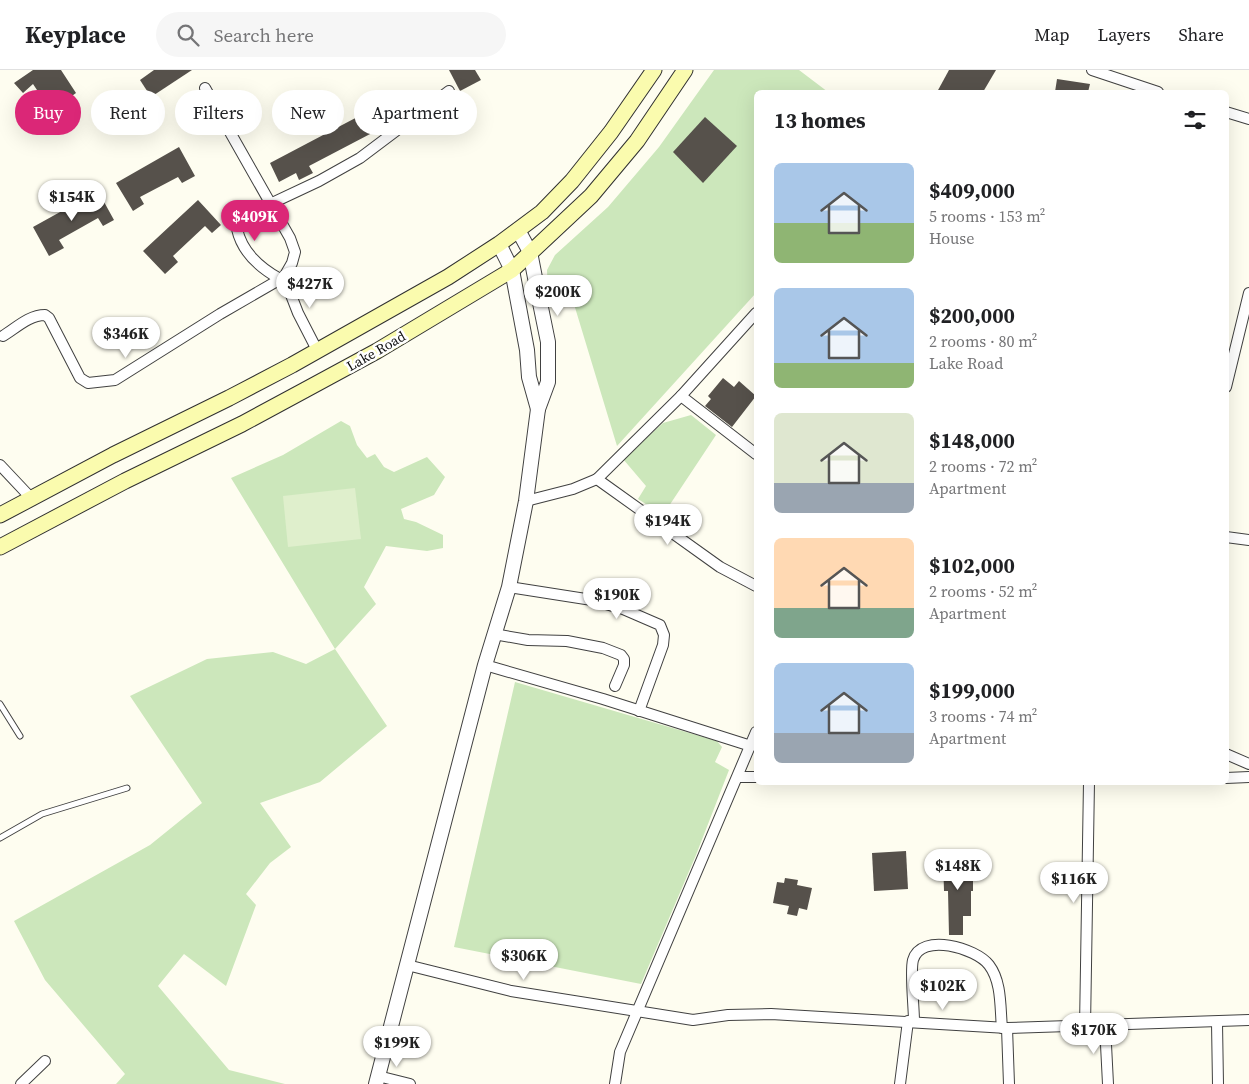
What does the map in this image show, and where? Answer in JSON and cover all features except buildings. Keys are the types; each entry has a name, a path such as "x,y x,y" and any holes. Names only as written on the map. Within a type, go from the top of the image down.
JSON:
{"main road":[{"name":"Lake Road","path":"0,515 113,455 230,398 448,277 499,244 542,212 572,181 611,132 654,70"},
{"name":"Lake Road","path":"0,547 298,394 377,351 512,270 590,196 637,141 685,70"}],"street":[{"path":"1092,70 1129,88 1144,90"},
{"path":"3,336 25,321 38,315 45,315 49,318 80,378 88,383 102,383 115,380 220,314 282,278 292,263 295,252 290,238 205,88"},
{"path":"1229,113 1249,119"},
{"path":"317,350 282,278 268,272 253,258 239,238 237,229 243,220 360,158 391,135"},
{"path":"410,1084 377,1080 485,665 509,587 526,501 538,409 548,382 548,342 530,252 518,230"},
{"path":"499,244 512,270 527,350 529,377 538,409"},
{"path":"1229,375 1249,293"},
{"path":"526,501 597,479 681,396 754,315"},
{"path":"681,396 754,452"},
{"path":"0,465 32,499"},
{"path":"597,479 720,567 754,585"},
{"path":"1229,537 1249,540"},
{"path":"509,587 592,600 623,609 660,625 664,635 663,645 639,710"},
{"path":"494,634 528,640 567,641 603,648 621,655 624,665 615,686"},
{"path":"485,665 639,710 751,746"},
{"path":"614,1084 620,1052 754,738"},
{"path":"1229,755 1249,764"},
{"path":"738,776 754,777"},
{"path":"1229,778 1249,777"},
{"path":"1085,1027 1089,785"},
{"path":"900,1084 911,1021 913,960 920,948 930,945 948,945 978,955 989,965 998,984 1005,1028 1009,1084"},
{"path":"407,965 512,991 693,1020 728,1015 771,1014 1005,1028 1217,1023 1249,1020"},
{"path":"1217,1023 1218,1084"},
{"path":"1105,1026 1108,1084"},
{"path":"21,1084 45,1060"}],"lane":[{"path":"0,704 20,736"},
{"path":"0,838 42,814 127,788"}],"green space":[{"path":"714,70 799,70 825,90 754,90 754,295 617,446 570,291 548,295 547,270 555,255 608,207 659,147"},
{"path":"691,415 716,435 663,515 638,499 646,486 623,459 663,423"},
{"path":"341,421 350,426 357,445 367,458 375,454 384,467 394,472 427,457 445,477 434,495 401,509 404,519 416,522 443,535 443,548 427,551 386,546 364,587 376,604 335,649 231,478 283,455"},
{"path":"355,488 361,539 288,547 283,496"},
{"path":"335,649 387,726 320,782 260,803 291,847 270,863 246,894 256,905 226,986 184,954 158,986 229,1070 285,1084 116,1084 125,1074 45,980 14,921 150,845 202,803 130,696 207,659 273,652 306,664"},
{"path":"515,682 717,741 722,747 715,762 729,770 696,855 641,984 454,947"}]}
